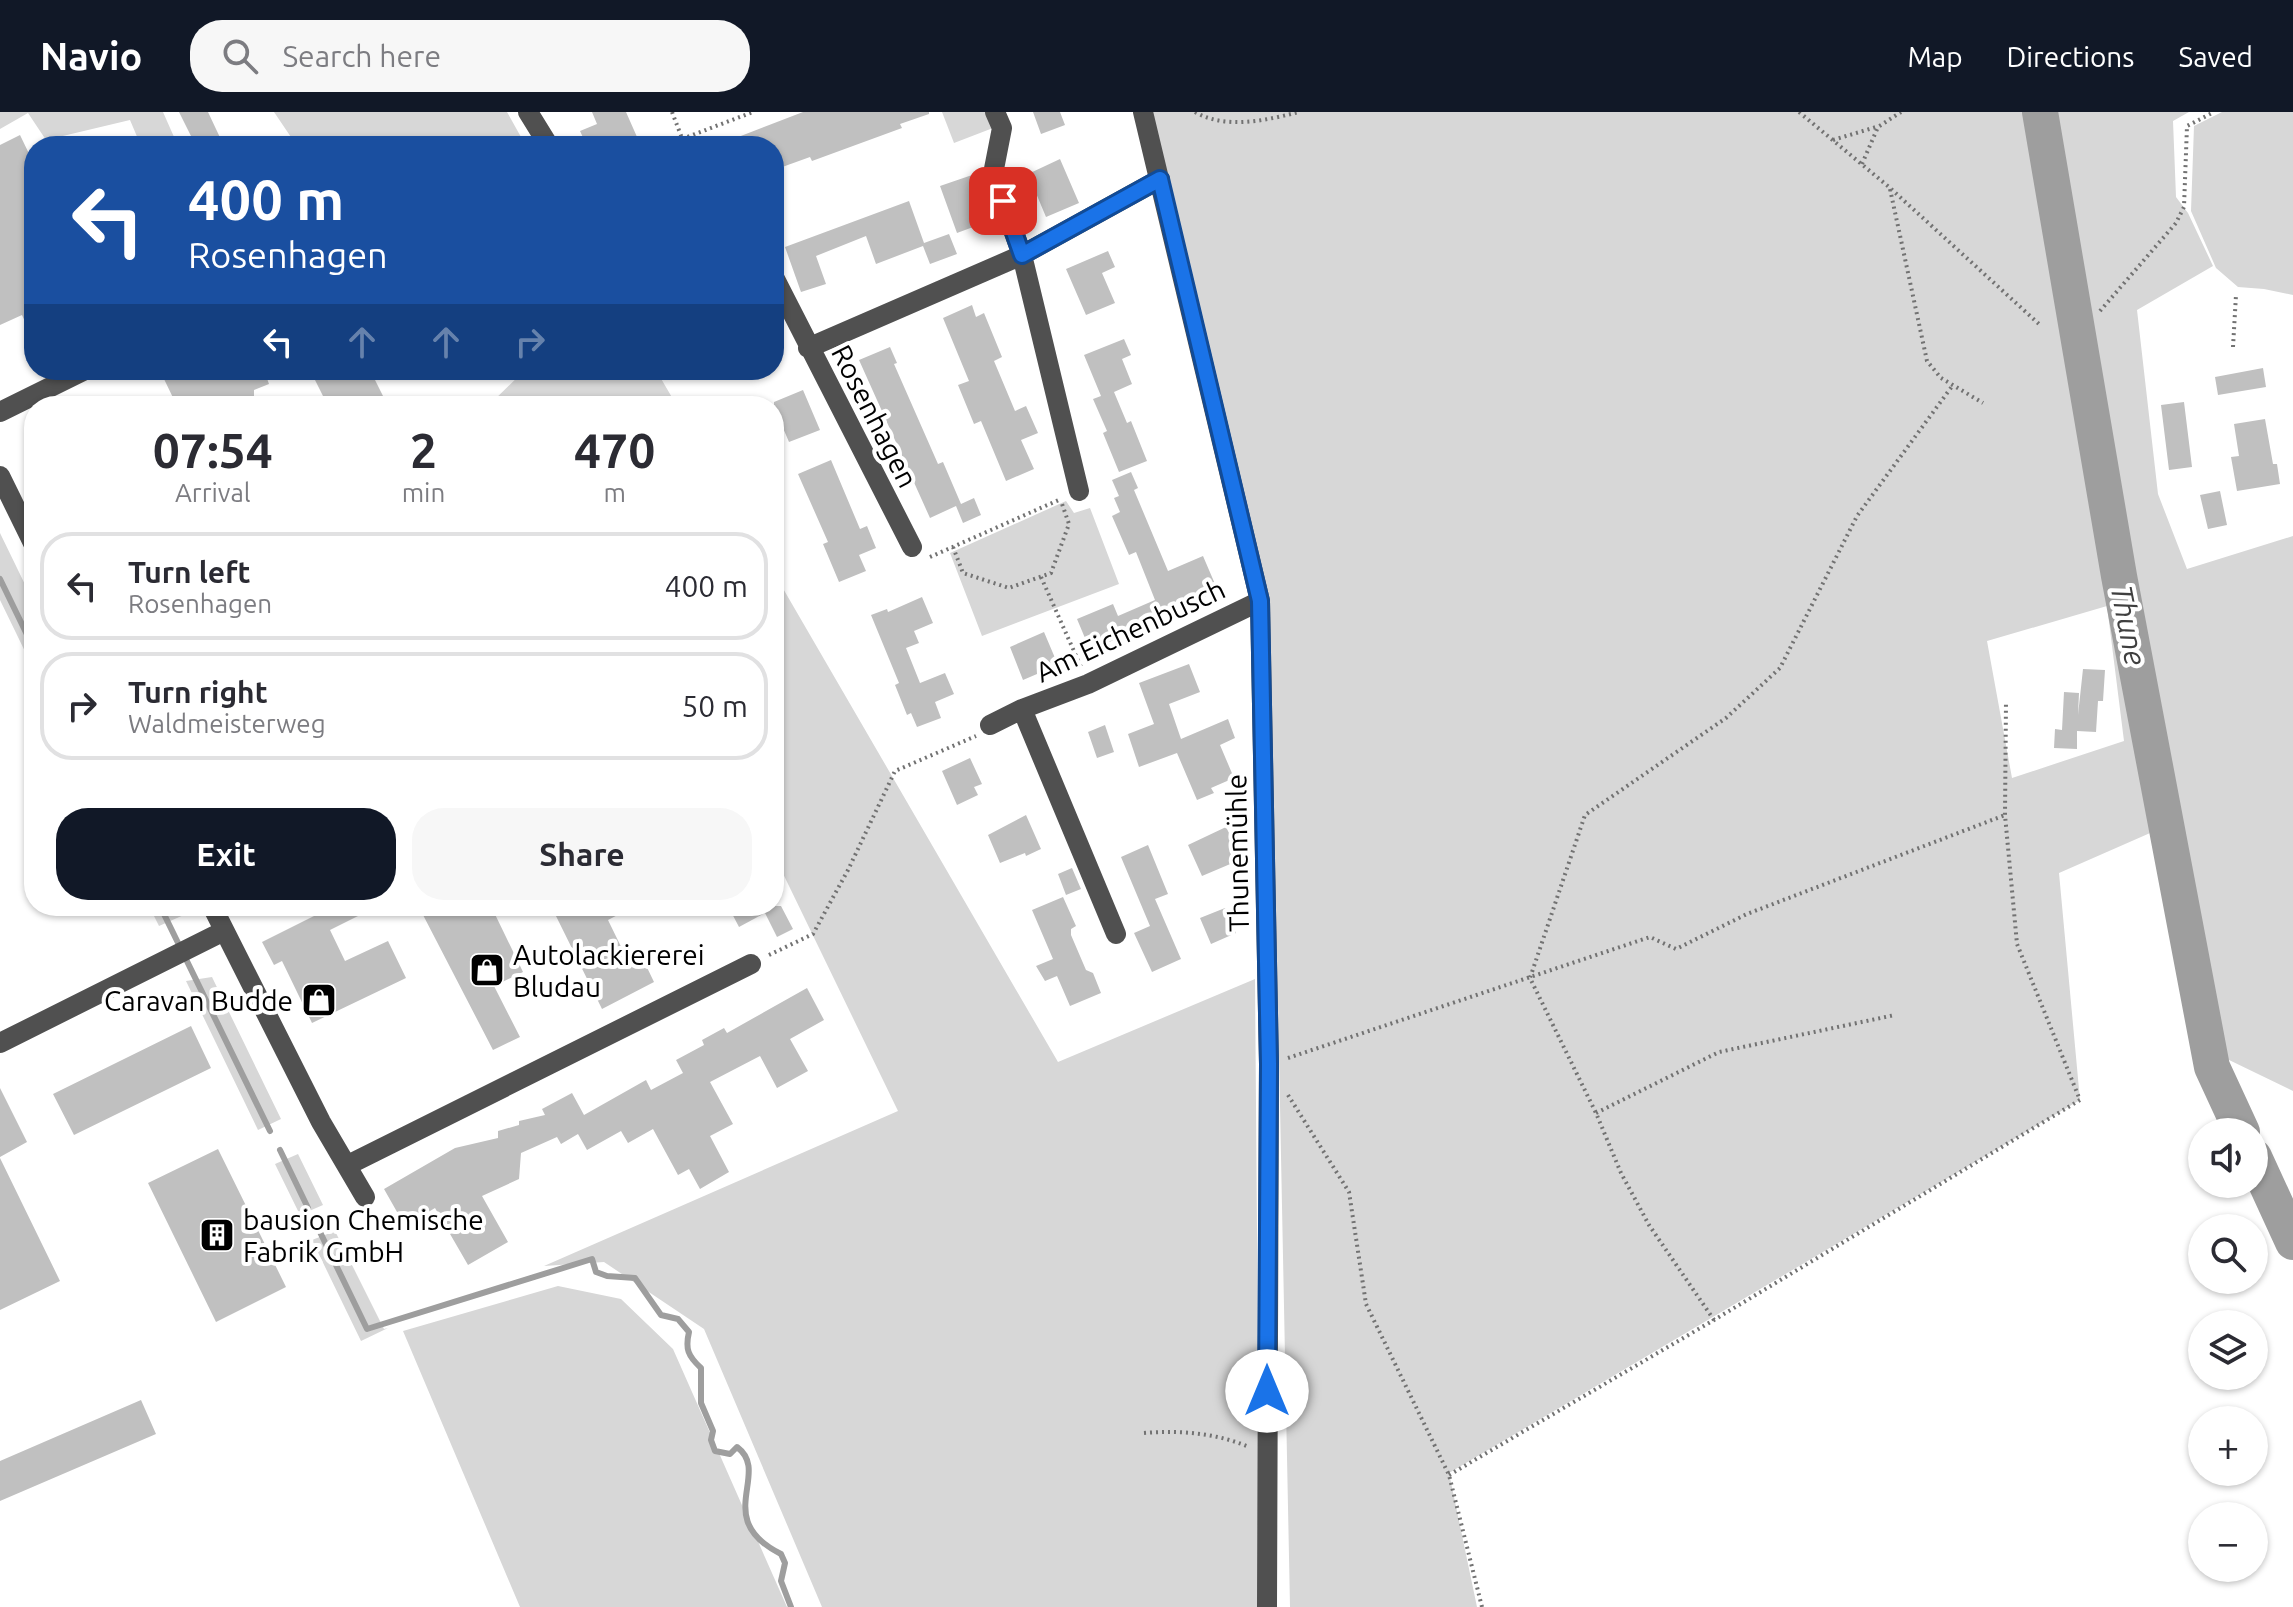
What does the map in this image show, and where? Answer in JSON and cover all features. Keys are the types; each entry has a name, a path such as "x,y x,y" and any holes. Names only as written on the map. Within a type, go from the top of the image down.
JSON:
{"street":[{"path":"528,112 543,136"},
{"path":"995,112 1002,128 993,174 1022,255 1070,495"},
{"name":"Thunemühle","path":"1143,112 1260,601 1269,1064 1267,1607"},
{"name":"Rosenhagen","path":"912,547 808,348 1022,255 1160,179"},
{"path":"784,298 808,348"},
{"path":"32,396 65,380"},
{"path":"0,412 24,400"},
{"path":"0,476 24,525"},
{"name":"Am Eichenbusch","path":"990,725 1022,709 1088,684 1260,601"},
{"name":"Am Eichenbusch","path":"1022,709 1116,934"},
{"path":"217,916 321,1122 365,1197"},
{"path":"0,1043 224,931"},
{"path":"348,1165 751,964"}],"path":[{"path":"672,112 681,136"},
{"path":"690,136 753,112"},
{"path":"1195,112 1206,118 1256,122 1299,112"},
{"path":"1799,112 1889,187 2039,324"},
{"path":"1833,140 1878,127 1901,112"},
{"path":"2100,311 2176,223 2184,207 2187,126 2214,112"},
{"path":"1862,164 1878,127"},
{"path":"1889,187 1927,361 1941,378 1983,403"},
{"path":"2233,347 2236,295"},
{"path":"1714,1320 1649,1225 1621,1173 1596,1113 1530,978 1585,815 1726,718 1780,668 1857,516 1953,385"},
{"path":"912,547 927,559 953,547 1070,495 1069,524 1051,573 1009,588 963,573 953,547"},
{"path":"1041,577 1088,684"},
{"path":"1449,1475 2080,1100 2017,944 2005,815 2006,701"},
{"path":"751,964 813,934 848,870 895,771 980,734 990,725"},
{"path":"1482,1607 1449,1475 1366,1304 1349,1192 1269,1064 1650,937 1676,949 1747,914 2005,815"},
{"path":"1596,1113 1719,1052 1895,1015"},
{"path":"1144,1433 1176,1431 1232,1440 1267,1451"}],"shaded area":[{"path":"0,112 163,112 174,136 137,136 130,120 63,136 43,136 28,113 0,129"},
{"path":"274,112 507,112 520,136 290,136"},
{"path":"942,112 987,112 993,128 954,143"},
{"path":"1145,112 2189,112 2173,121 2176,197 2188,213 2213,266 2137,310 2158,494 2187,569 2293,536 2293,1091 2227,1059 2182,819 2059,873 2080,1100 1449,1473 1477,1607 1290,1607 1270,604","holes":["2107,606 2124,741 2012,778 1987,641"]},
{"path":"2222,112 2293,112 2293,295 2238,287 2216,268 2191,211 2194,126"},
{"path":"515,380 662,380 671,396 498,396"},
{"path":"1066,501 1074,513 1090,508 1119,584 982,636 950,553"},
{"path":"0,533 24,582 24,649 0,600"},
{"path":"784,590 1058,1062 1255,979 1260,1607 822,1607 704,1329 604,1262 544,1266 898,1111 784,876"},
{"path":"154,916 182,916 159,926"},
{"path":"212,977 281,1119 258,1130 186,981"},
{"path":"298,1154 323,1205 300,1215 275,1164"},
{"path":"335,1231 384,1329 388,1328 361,1341 312,1240"},
{"path":"558,1286 621,1299 673,1349 787,1607 520,1607 403,1331"}],"building":[{"path":"179,112 208,112 219,136 191,136"},
{"path":"592,112 626,112 637,136 582,136 580,131 597,124"},
{"path":"803,112 929,112 900,124 902,128 812,161 810,157 784,166 784,136 741,136"},
{"path":"1033,112 1060,112 1065,125 1041,134"},
{"path":"20,135 24,143 24,319 22,315 0,325 0,145"},
{"path":"1060,159 1079,203 1046,217 1028,174"},
{"path":"975,174 992,220 957,233 940,186"},
{"path":"909,201 924,243 949,234 957,254 930,264 923,246 876,264 866,236 816,256 826,284 801,292 785,247"},
{"path":"1108,251 1115,267 1102,273 1115,303 1086,315 1066,269"},
{"path":"972,305 976,317 984,313 1002,357 994,361 1015,411 1026,406 1038,433 1021,440 1034,469 1006,481 981,421 974,424 958,385 969,381 943,318"},
{"path":"1124,339 1131,355 1122,359 1132,384 1114,392 1127,423 1131,421 1147,461 1119,472 1103,433 1107,431 1093,399 1101,396 1084,355"},
{"path":"890,347 897,363 894,364 938,464 943,462 961,504 974,498 981,515 963,523 956,506 930,518 859,360"},
{"path":"2263,368 2266,387 2218,395 2215,377"},
{"path":"164,380 268,380 269,384 254,390 254,396 172,396"},
{"path":"315,380 375,380 383,396 323,396"},
{"path":"803,390 820,430 789,442 784,430 784,398"},
{"path":"2184,402 2192,467 2169,470 2161,405"},
{"path":"2265,419 2280,484 2237,491 2231,457 2239,456 2234,424"},
{"path":"831,460 860,529 867,526 876,548 859,555 866,571 839,582 823,544 828,542 798,474"},
{"path":"1131,472 1138,488 1134,490 1168,571 1203,556 1218,591 1162,615 1164,619 1090,650 1077,619 1113,604 1118,616 1155,600 1136,552 1129,555 1112,516 1120,512 1114,498 1119,496 1112,480"},
{"path":"2220,491 2227,525 2208,529 2200,495"},
{"path":"922,597 933,623 914,631 919,643 906,648 920,683 945,673 954,694 935,702 941,718 917,727 911,713 907,715 895,685 899,683 871,615 887,609 888,612"},
{"path":"1044,632 1058,665 1023,680 1010,647"},
{"path":"1189,664 1200,692 1169,704 1181,739 1228,719 1235,738 1220,745 1234,778 1211,788 1214,793 1197,800 1177,753 1139,767 1128,734 1154,724 1139,683"},
{"path":"2083,669 2105,670 2103,701 2098,701 2096,732 2077,731 2077,749 2054,748 2055,729 2062,730 2064,692 2079,693 2078,715"},
{"path":"1105,725 1114,752 1097,758 1088,732"},
{"path":"970,758 982,784 974,787 978,795 957,805 942,771"},
{"path":"1026,815 1041,849 1000,863 988,835"},
{"path":"1226,827 1229,833 1239,837 1235,862 1202,876 1188,845"},
{"path":"1148,845 1168,894 1155,899 1181,959 1152,972 1134,933 1150,926 1121,857"},
{"path":"1072,868 1081,889 1066,895 1058,874"},
{"path":"1063,897 1076,926 1071,929 1071,935 1086,970 1093,973 1101,993 1070,1006 1057,976 1045,981 1036,966 1053,959 1032,910"},
{"path":"1225,908 1236,933 1211,944 1200,918"},
{"path":"784,912 793,929 777,937 766,916 784,916"},
{"path":"314,916 358,916 330,930 345,961 388,941 406,978 312,1023 282,961 274,965 262,942"},
{"path":"424,916 496,916 523,972 494,986 520,1037 493,1050"},
{"path":"556,916 616,916 608,920 628,961 641,955 654,982 602,1009"},
{"path":"733,916 759,916 739,927"},
{"path":"807,988 824,1020 790,1039 808,1071 777,1088 760,1056 710,1082 733,1124 710,1136 729,1172 700,1189 689,1169 678,1175 653,1129 628,1143 621,1131 587,1150 578,1134 561,1144 557,1137 521,1153 519,1179 482,1196 508,1242 468,1265 435,1208 405,1226 384,1189 455,1148 498,1138 498,1131 519,1125 519,1121 545,1115 542,1109 572,1093 584,1115 646,1080 651,1090 683,1073 676,1060 704,1045 702,1040 724,1028 727,1033"},
{"path":"191,1026 211,1068 74,1135 53,1094"},
{"path":"0,1088 27,1142 0,1157"},
{"name":"bausion Chemische Fabrik GmbH","path":"218,1149 286,1287 216,1322 148,1183"},
{"path":"0,1158 60,1281 0,1310"},
{"path":"141,1400 156,1434 0,1501 0,1461"}],"waterway":[{"name":"Thune","path":"2040,112 2119,576 2212,1067 2236,1118"},
{"path":"0,579 24,628"},
{"path":"165,916 270,1131"},
{"path":"280,1150 308,1208"},
{"name":"Thune","path":"2268,1188 2293,1242"},
{"path":"319,1230 367,1329 592,1259 596,1272 635,1278 661,1315 678,1319 689,1332 688,1348 690,1356 701,1368 701,1403 713,1431 711,1440 715,1451 730,1454 737,1447 746,1458 749,1470 746,1512 750,1526 760,1540 781,1554 785,1563 781,1581 791,1607"}],"place":[{"name":"Autolackiererei Bludau","path":"487,970"},
{"name":"Caravan Budde","path":"319,1000"},
{"name":"bausion Chemische Fabrik GmbH","path":"217,1235"}],"route":[{"path":"1003,201 1022,255 1160,179 1260,601 1269,1064 1267,1391"}]}
